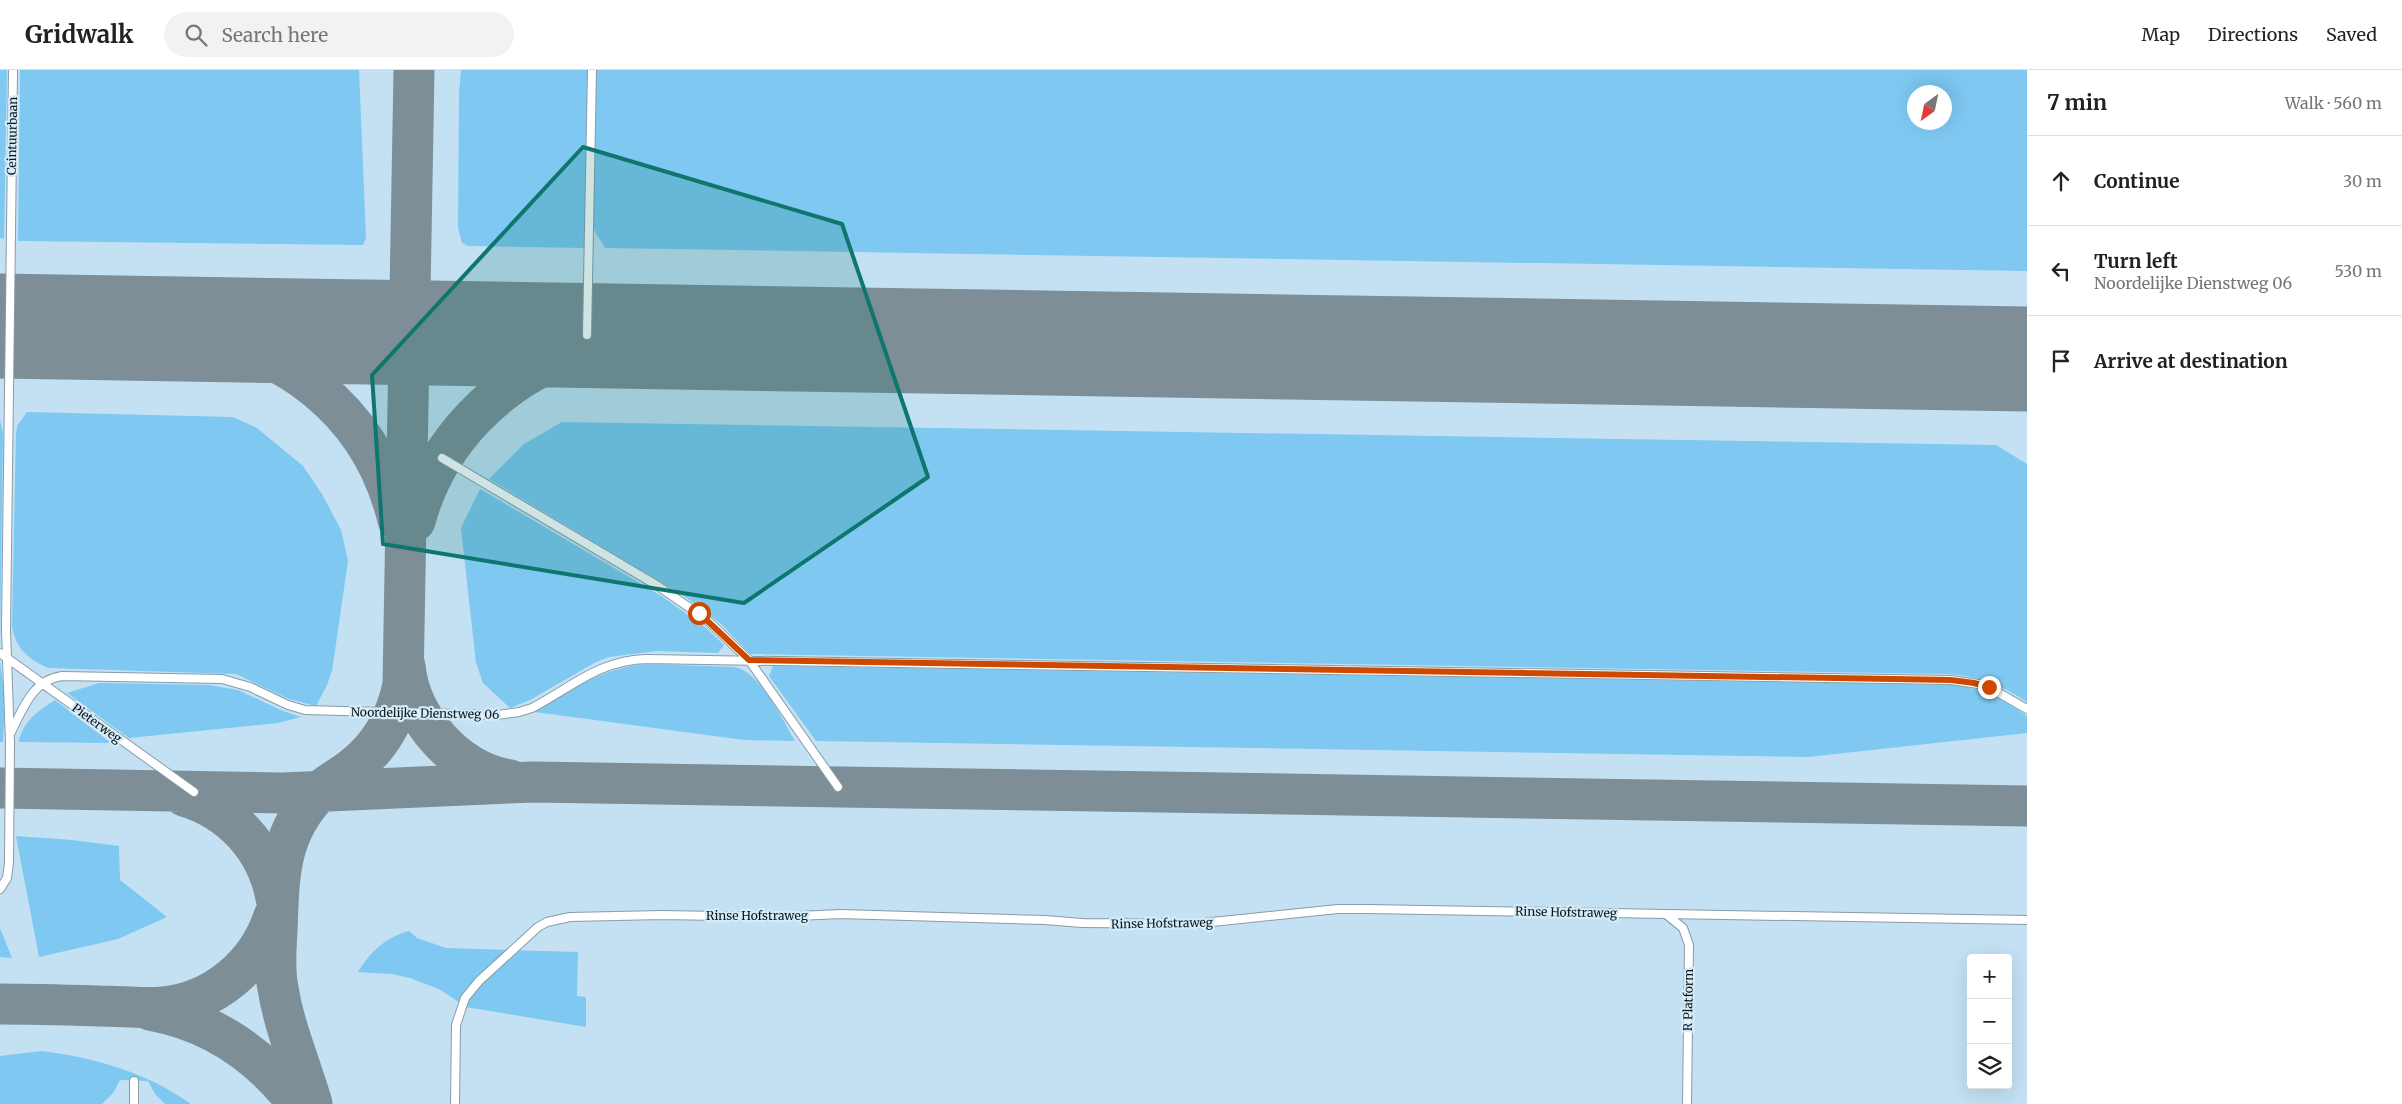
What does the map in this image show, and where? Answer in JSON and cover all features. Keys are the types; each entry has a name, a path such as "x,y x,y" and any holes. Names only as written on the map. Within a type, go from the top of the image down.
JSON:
{"lane":[{"name":"Ceintuurbaan","path":"0,889 7,878 10,863 10,734 6,630 13,70"},
{"path":"587,335 592,70"},
{"path":"442,458 683,602 715,626 749,660 838,787"},
{"name":"Pieterweg","path":"0,654 194,792"},
{"name":"Noordelijke Dienstweg 06","path":"41,683 62,676 208,678 243,684 288,706 305,710 497,715 532,708 596,669 628,659 749,660 1951,680 1985,686 2027,709"},
{"path":"10,734 32,694 41,683"},
{"name":"Rinse Hofstraweg","path":"455,1104 456,1025 465,998 479,981 538,927 559,918 652,915 777,917 840,914 1045,920 1082,923 1193,924 1338,909 2027,920"},
{"name":"R Platform","path":"1657,914 1668,915 1676,920 1683,928 1688,939 1687,1104"},
{"path":"134,1081 134,1104"}],"highlighted area":[{"path":"583,147 842,224 928,477 744,603 383,544 372,375"}],"shaded area":[{"path":"0,70 2027,70 2027,1104 0,1104"},
{"path":"0,70 7,70 4,239 0,238"},
{"path":"20,70 359,70 366,238 363,245 18,241"},
{"path":"461,70 588,70 585,248 468,246 462,243 458,228 459,94"},
{"path":"596,70 2027,70 2027,271 605,248 595,232 593,220"},
{"path":"27,412 233,417 257,428 303,466 322,494 341,530 348,561 332,671 316,706 289,699 236,674 48,668 34,661 24,652 16,641 12,626 16,434 17,426"},
{"path":"0,420 3,434 0,644"},
{"path":"562,422 1996,445 2027,464 2027,702 1989,682 1948,674 750,654 721,624 684,596 489,479 524,444"},
{"path":"480,489 663,597 706,628 724,645 718,653 657,651 609,657 596,662 530,700 510,708 483,683 476,663 461,528"},
{"path":"0,661 5,699 3,742 0,742"},
{"path":"647,664 734,667 744,670 753,677 769,697 795,741 744,740 535,712 574,688 602,675 631,666"},
{"path":"773,666 1958,685 1994,694 2027,716 2027,733 1808,757 816,741 769,676"},
{"path":"99,683 209,685 238,690 283,711 301,717 278,723 129,738 67,693"},
{"path":"55,700 111,743 19,742 24,728 32,717"},
{"path":"16,836 119,846 120,880 167,917 118,939 39,957"},
{"path":"0,928 12,958 0,957"},
{"path":"409,931 417,938 446,948 578,952 577,996 586,997 586,1027 466,1007 439,989 410,978 392,974 358,972 379,946 393,937"},
{"path":"42,1051 101,1062 120,1068 156,1083 191,1104 165,1104 155,1094 148,1081 120,1080 113,1093 102,1104 0,1104 0,1056"}],"taxiway":[{"path":"312,1104 284,1017 277,981 276,952 280,875 288,841 304,809 321,790 364,759 380,741 392,720 403,685 414,70"},
{"path":"0,327 10,326"},
{"path":"171,329 212,337 250,350 284,367 316,388 344,414 367,445 385,480 398,520"},
{"path":"415,521 425,492 438,465 474,417 497,396 521,378 548,363 584,349 646,336"},
{"path":"1911,357 1941,361 1985,371 2027,389"},
{"path":"405,666 409,686 416,705 426,723 439,740 454,754 472,766 490,775 510,780"},
{"path":"0,788 283,793 533,782 2027,806"},
{"path":"184,796 201,802 217,811 245,834 265,863 276,898"},
{"path":"0,1004 147,1008 182,1004 200,998 217,989 246,965 267,934 274,916"},
{"path":"150,1010 194,1022 233,1043 268,1070 298,1104"}],"runway":[{"path":"0,326 2027,359"}],"route":[{"path":"699,613 730,640 749,660 1951,680 1981,684 1989,687"}]}
